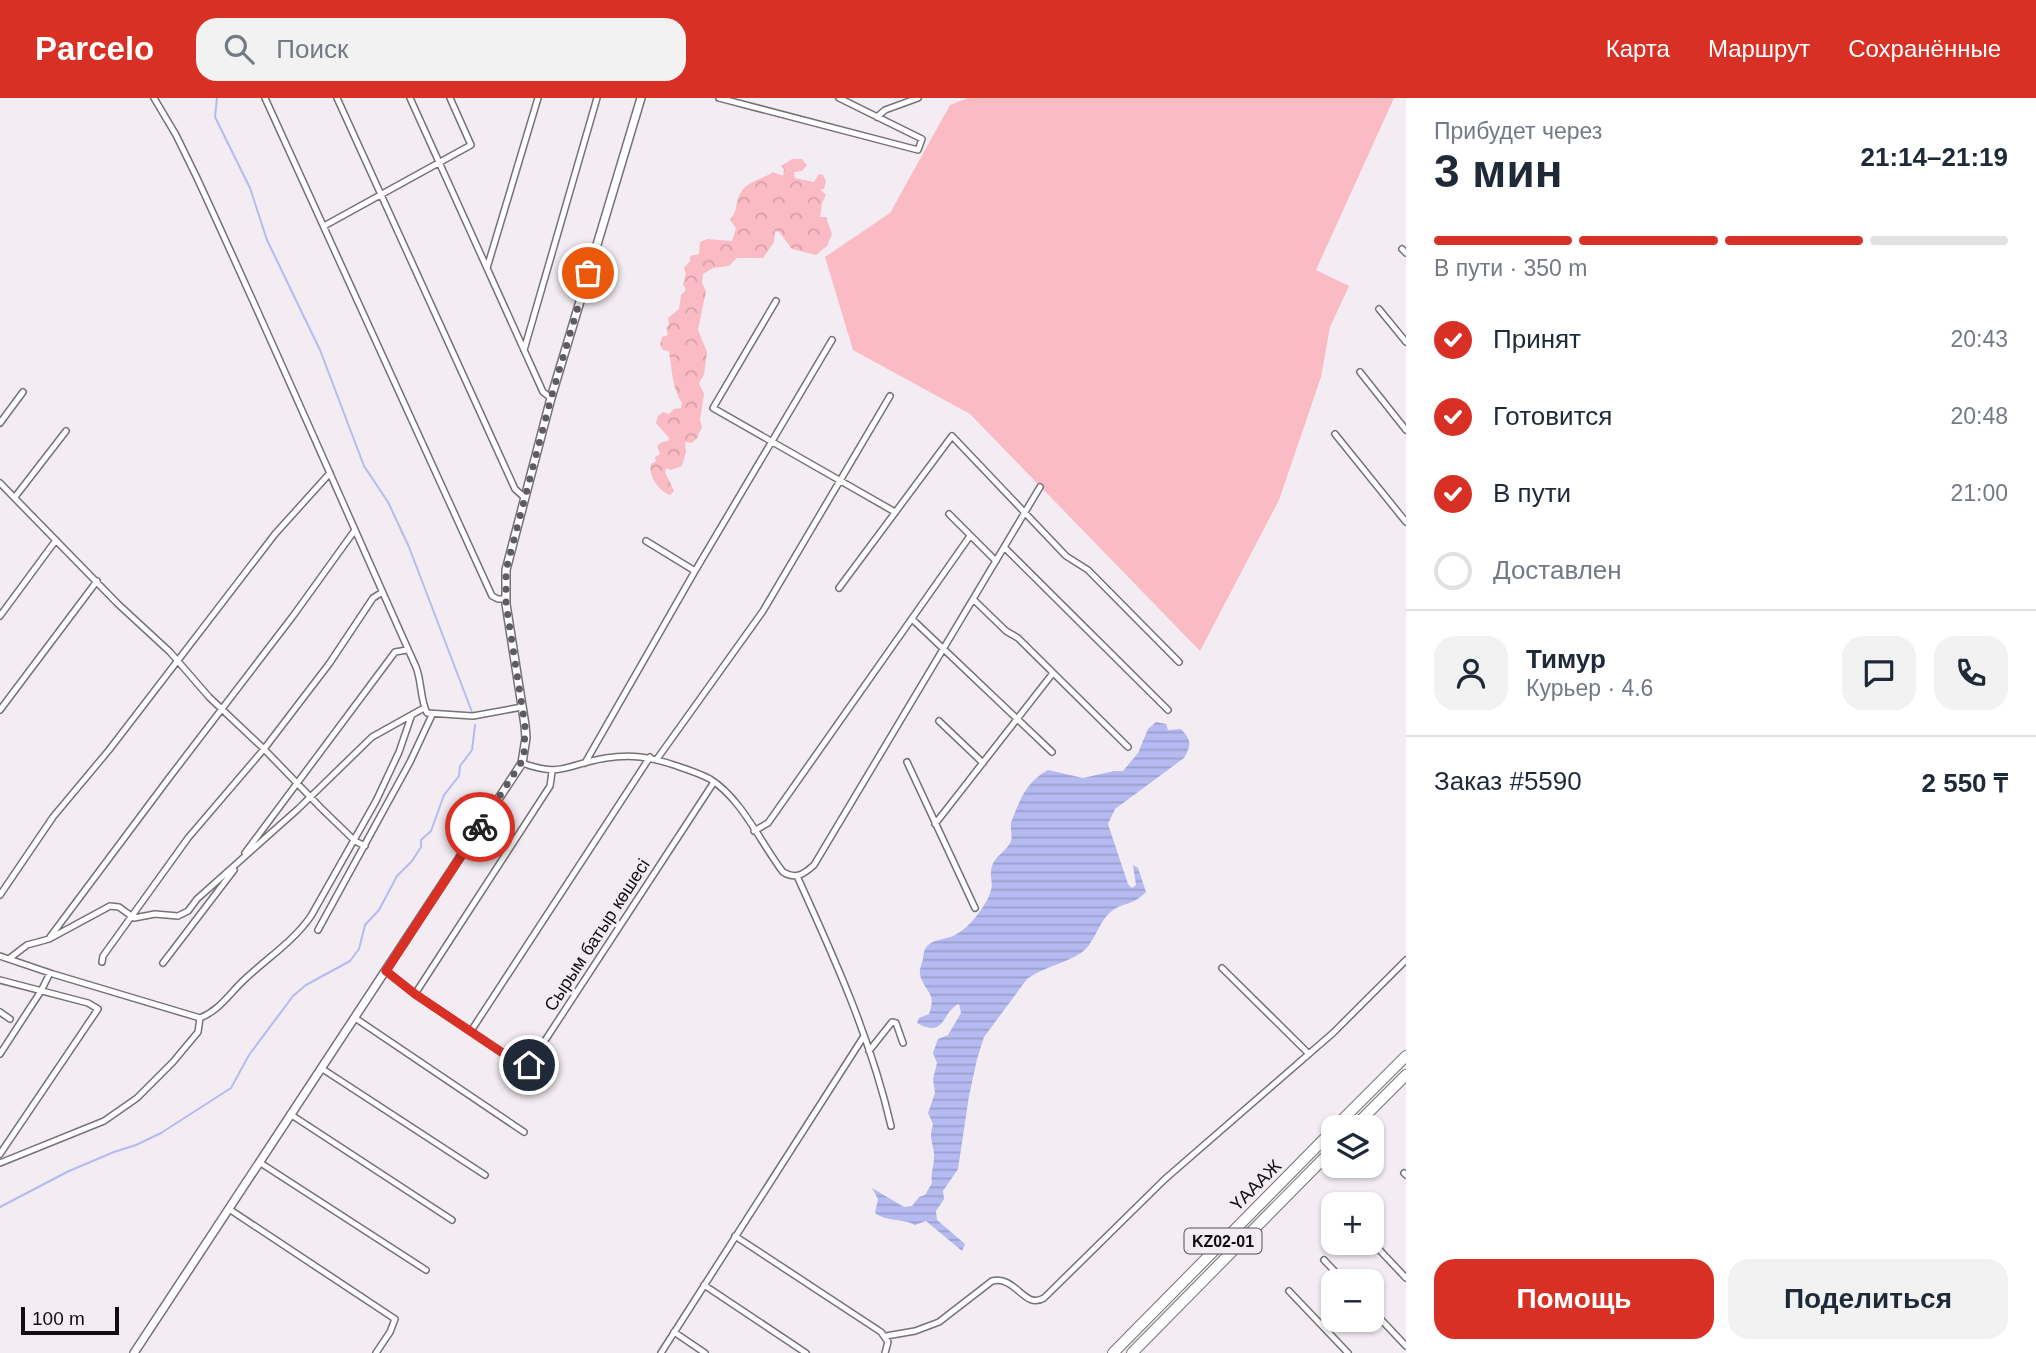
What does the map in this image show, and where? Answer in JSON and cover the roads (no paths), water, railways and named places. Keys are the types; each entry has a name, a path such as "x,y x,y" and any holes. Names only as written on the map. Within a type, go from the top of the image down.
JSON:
{"highway":[{"name":"ҮАААЖ","path":"1347,1115 1406,1056"},
{"path":"1366,1115 1406,1075"},
{"name":"ҮАААЖ","path":"1113,1353 1321,1141"},
{"name":"ҮАААЖ","path":"1132,1353 1321,1161"}],"main road":[{"path":"134,1353 522,763 526,738 505,598 506,570 551,398 641,98"}],"street":[{"path":"154,98 197,178 330,472 417,670 427,713 473,716 522,707"},
{"path":"265,98 492,596 505,598"},
{"path":"337,98 516,489 525,498"},
{"path":"410,98 543,392 551,398"},
{"path":"324,226 471,145 450,98"},
{"path":"487,268 538,98"},
{"path":"524,350 597,98"},
{"path":"719,98 918,150 922,139 839,98"},
{"path":"853,98 856,106"},
{"path":"877,117 885,110 918,98"},
{"path":"776,300 713,408 895,512"},
{"path":"1379,309 1406,342"},
{"path":"585,763 771,441 832,341"},
{"path":"1360,372 1406,430"},
{"path":"0,423 23,392"},
{"path":"657,759 763,611 890,396"},
{"path":"15,497 66,431"},
{"path":"1335,435 1406,522"},
{"path":"839,588 952,436 1066,556 1088,570 1179,662"},
{"path":"0,895 53,817 109,750 275,534 330,472"},
{"path":"0,483 178,661 198,686 355,841 365,846"},
{"path":"522,763 552,772 615,756 633,755 650,757 695,772 714,782 729,795 783,872 797,876 814,866 1040,487"},
{"path":"949,514 996,561"},
{"path":"49,939 355,530"},
{"path":"754,831 768,823 970,536"},
{"path":"0,615 56,540"},
{"path":"646,541 695,571"},
{"path":"1004,547 1168,710"},
{"path":"0,710 97,581"},
{"path":"102,962 103,956 188,838 264,749 329,664 373,598 381,593"},
{"path":"974,600 1006,631 1018,638 1128,747"},
{"path":"912,619 1052,752"},
{"path":"163,963 395,652 407,650"},
{"path":"935,824 1053,673"},
{"path":"10,958 27,945 49,939 110,906 119,907 132,917 139,918 155,914 172,918 184,915 197,899 372,737 424,708"},
{"path":"318,930 365,846 432,715"},
{"path":"0,956 200,1018 214,1013 244,980 301,930 355,841 391,771 411,716"},
{"path":"939,721 983,763"},
{"path":"471,1031 650,757"},
{"path":"907,762 975,908"},
{"path":"415,994 550,786 552,772"},
{"name":"Сырым батыр көшесі","path":"386,971 415,994 522,1066 529,1065 714,782"},
{"path":"797,876 845,983 891,1126"},
{"path":"886,1336 915,1331 939,1322 992,1281 1000,1279 1006,1280 1030,1300 1039,1301 1044,1298 1165,1179 1345,1022 1406,960"},
{"path":"1222,968 1309,1054"},
{"path":"0,1054 50,973"},
{"path":"0,980 88,1003 98,1009 0,1154"},
{"path":"0,1012 10,1019"},
{"path":"0,1163 104,1121 137,1098 198,1032 200,1018"},
{"path":"355,1018 524,1132"},
{"path":"869,1051 892,1022 896,1023 903,1043"},
{"path":"661,1353 864,1036"},
{"path":"321,1068 485,1175"},
{"path":"290,1114 452,1220"},
{"path":"259,1162 426,1270"},
{"path":"229,1209 396,1319 376,1353"},
{"path":"736,1236 886,1336 888,1342 885,1353"},
{"path":"1384,1255 1406,1278"},
{"path":"1324,1260 1333,1269"},
{"path":"704,1285 806,1353"},
{"path":"1289,1291 1348,1353"},
{"path":"1384,1323 1406,1346"},
{"path":"674,1332 705,1353"}],"water":[{"path":"1156,722 1166,724 1168,730 1181,729 1189,742 1187,753 1184,758 1115,809 1108,824 1128,884 1132,888 1136,885 1133,865 1138,868 1146,892 1137,900 1113,910 1081,953 1027,979 984,1037 969,1096 958,1169 943,1191 944,1199 936,1211 937,1220 965,1244 962,1251 926,1221 915,1225 879,1216 875,1213 878,1199 872,1188 904,1207 912,1206 919,1197 925,1195 932,1183 933,1124 928,1113 935,1093 933,1079 937,1063 933,1053 938,1039 948,1035 961,1013 959,1004 938,1026 926,1027 917,1023 919,1018 929,1014 932,1001 920,975 925,949 934,942 963,930 983,907 992,886 992,866 1011,841 1012,820 1029,785 1048,770 1083,778 1123,771 1138,753 1148,729"}],"waterway":[{"path":"217,98 215,117 250,188 267,240 320,350 364,466 388,502 409,547 472,712"},
{"path":"0,1207 69,1171 161,1133 231,1088 249,1055 293,996 306,985 350,961 359,949 365,925 379,910 397,876 412,861 421,847 421,840 431,831 444,795 459,776 460,766 472,750 475,725"}]}
